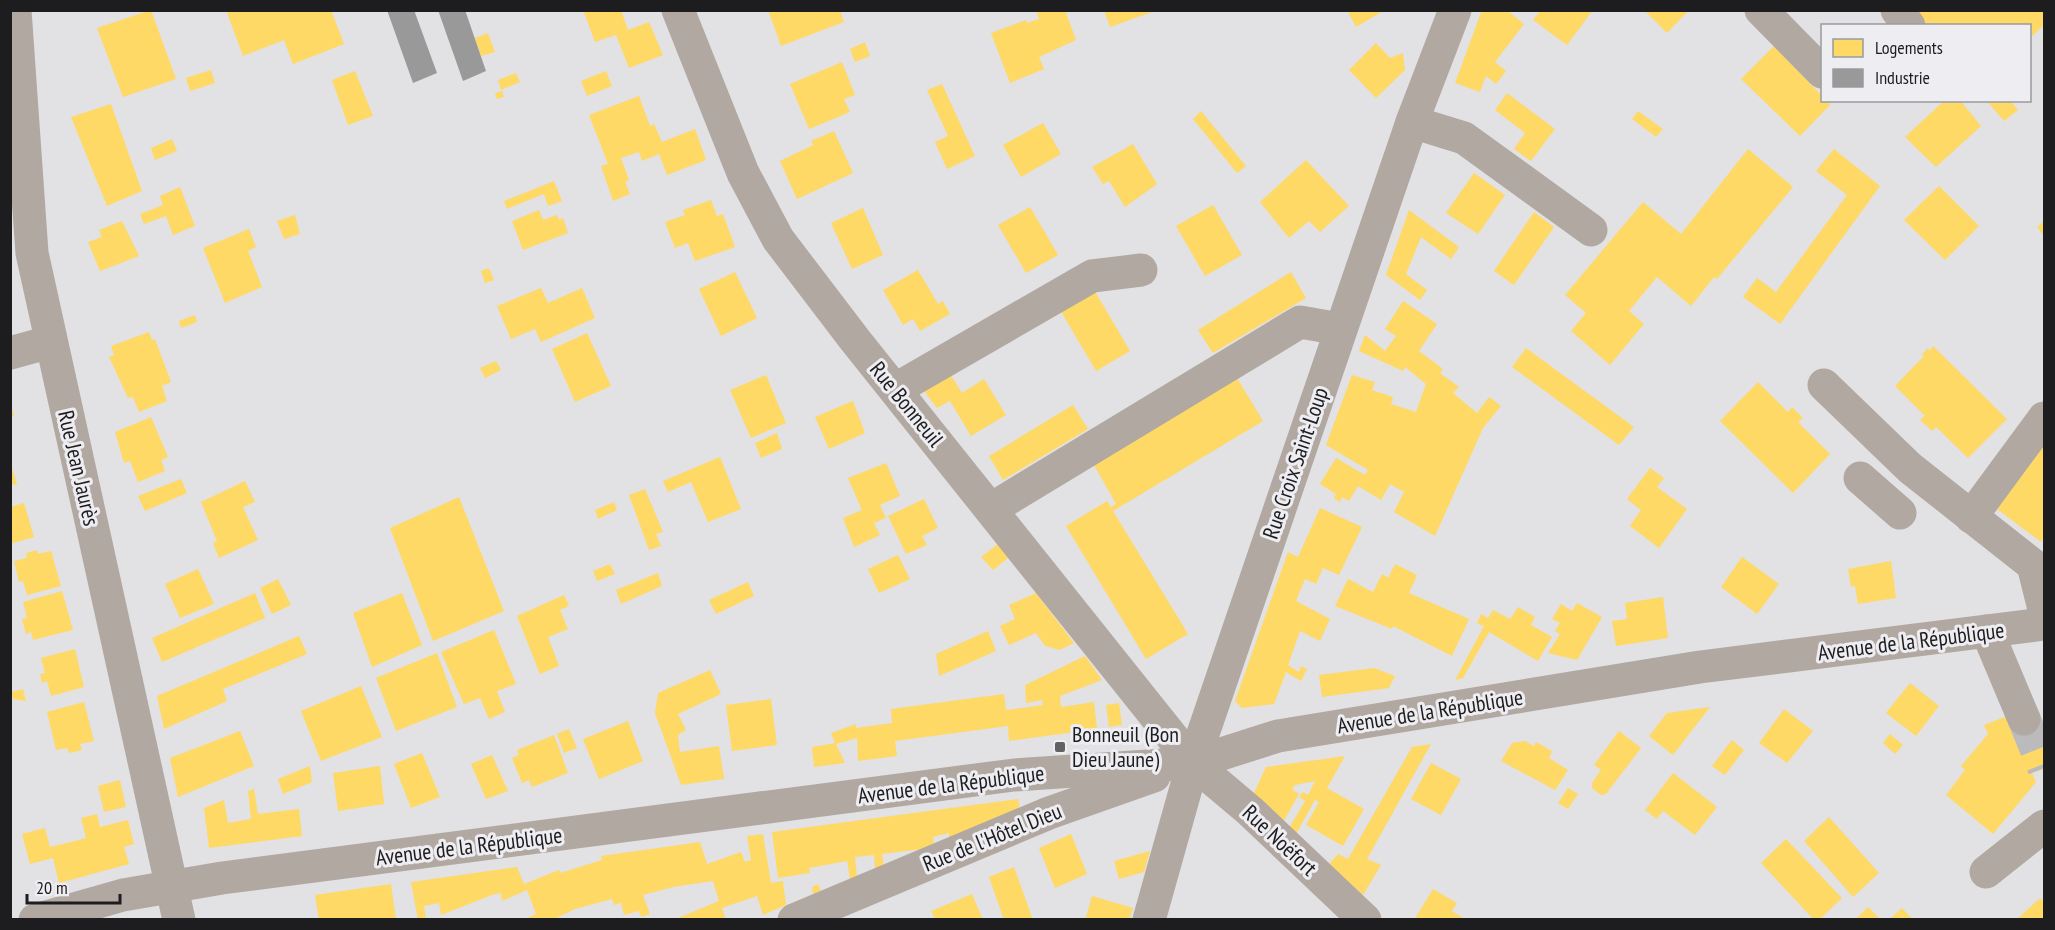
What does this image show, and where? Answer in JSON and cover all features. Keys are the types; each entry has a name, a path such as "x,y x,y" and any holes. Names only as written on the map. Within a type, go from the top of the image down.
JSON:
{"street":[{"name":"Rue Jean Jaurès","path":"15,10 32,253 179,920"},
{"name":"Rue Bonneuil","path":"678,10 743,173 778,239 1193,763"},
{"name":"Rue Croix Saint-Loup","path":"1149,920 1193,763 1412,122 1455,10"},
{"path":"1761,10 1821,71"},
{"path":"1897,10 1908,24"},
{"path":"1412,122 1464,138 1591,230"},
{"path":"896,389 1092,276 1141,270"},
{"path":"991,509 1300,322 1340,329"},
{"path":"10,353 51,342"},
{"path":"1824,385 1910,468 1971,517 2039,558 2044,609"},
{"path":"1971,517 2044,418"},
{"path":"1882,496 1910,468"},
{"name":"Avenue de la République","path":"35,920 123,895 172,886 1014,775 1193,763 1266,739 1302,732 1700,667 2044,624"},
{"path":"1987,631 2024,719"},
{"name":"Rue de l'Hôtel Dieu","path":"794,920 1049,813 1193,763"},
{"name":"Rue Noëfort","path":"1193,763 1250,811 1365,920"},
{"path":"1986,872 2044,826"}],"building: Logements":[{"path":"151,10 176,79 123,97 97,28"},
{"path":"226,10 331,10 344,44 293,64 284,40 243,56"},
{"path":"583,10 621,10 628,30 649,22 663,55 629,68 616,35 595,42"},
{"path":"768,10 840,10 844,22 781,46"},
{"path":"1036,10 1065,10 1076,40 1039,57 1044,69 1010,83 991,33 1026,20 1027,23 1039,19"},
{"path":"1104,10 1155,10 1155,11 1110,27"},
{"path":"1347,10 1385,10 1356,27"},
{"path":"1482,10 1507,10 1524,24 1495,62 1506,71 1496,84 1486,76 1480,92 1455,83"},
{"path":"1541,10 1593,10 1567,45 1533,20"},
{"path":"1644,10 1689,10 1667,33"},
{"path":"1912,10 2044,10 2044,25 2031,37 2031,24 1923,24"},
{"path":"488,33 495,52 481,56 475,38"},
{"path":"865,42 870,56 855,62 850,49"},
{"path":"1376,43 1390,58 1403,53 1405,70 1376,98 1349,70"},
{"path":"1774,46 1821,95 1821,102 1831,104 1800,136 1741,79"},
{"path":"842,62 855,95 844,99 850,112 809,129 790,84"},
{"path":"211,70 215,83 190,91 186,78"},
{"path":"355,71 373,116 348,125 332,80"},
{"path":"606,71 612,86 587,96 581,81"},
{"path":"516,73 520,82 501,90 498,80"},
{"path":"942,84 975,156 947,169 935,142 948,136 927,90"},
{"path":"502,91 504,97 497,99 495,93"},
{"path":"1507,93 1555,129 1531,161 1514,149 1525,133 1495,110"},
{"path":"639,96 650,126 654,124 662,142 695,129 706,160 667,175 659,154 642,161 639,152 621,158 629,180 625,182 630,194 613,201 601,166 608,164 589,115"},
{"path":"1943,102 1962,102 1981,126 1936,167 1905,137"},
{"path":"1988,102 2012,102 2018,110 2004,121"},
{"path":"111,104 142,191 107,206 71,117"},
{"path":"1201,111 1246,166 1237,173 1193,119"},
{"path":"1638,111 1663,129 1656,137 1632,119"},
{"path":"1043,123 1061,154 1021,177 1003,145"},
{"path":"834,131 853,173 797,199 780,161 813,145 811,141"},
{"path":"172,139 177,151 155,160 151,148"},
{"path":"1133,144 1157,184 1125,207 1109,181 1103,184 1092,167"},
{"path":"1748,149 1793,187 1717,279 1714,277 1691,306 1657,277 1629,311 1644,324 1610,365 1571,331 1586,313 1565,295 1643,202 1681,234"},
{"path":"1834,149 1880,186 1780,324 1743,297 1757,278 1776,292 1847,195 1816,171"},
{"path":"1306,160 1349,206 1320,232 1309,221 1289,238 1260,202"},
{"path":"1474,173 1505,195 1478,234 1446,213"},
{"path":"554,181 562,201 548,206 544,194 507,209 504,201"},
{"path":"1939,186 1979,226 1945,260 1904,220"},
{"path":"180,187 195,226 173,235 166,216 144,224 140,214 163,205 160,196"},
{"path":"711,200 717,216 723,214 735,247 695,261 688,243 675,248 665,222 685,215 683,210"},
{"path":"1213,205 1242,255 1205,276 1176,226"},
{"path":"1030,207 1058,255 1026,273 998,225"},
{"path":"863,208 883,255 852,269 831,223"},
{"path":"539,210 543,220 557,215 559,220 563,218 568,233 523,250 512,221"},
{"path":"1409,210 1459,247 1451,259 1421,237 1406,274 1427,290 1420,300 1386,275"},
{"path":"1534,212 1554,227 1514,285 1494,271"},
{"path":"295,215 300,234 284,239 277,221"},
{"path":"122,221 139,256 100,271 88,242 102,237 99,230"},
{"path":"2044,221 2044,236 2037,227"},
{"path":"249,229 256,247 248,251 262,287 225,303 203,248"},
{"path":"489,268 494,280 485,283 481,271"},
{"path":"918,270 938,304 943,301 950,314 920,331 913,319 903,325 883,290"},
{"path":"735,272 757,318 721,336 699,289"},
{"path":"1291,272 1306,298 1213,353 1198,330"},
{"path":"541,288 548,303 582,288 595,318 541,342 535,329 511,339 497,306"},
{"path":"1093,288 1130,351 1096,371 1059,308"},
{"path":"1403,301 1437,324 1419,351 1443,369 1440,373 1459,387 1453,393 1477,413 1489,397 1501,406 1483,428 1435,536 1394,512 1404,492 1390,484 1381,500 1358,486 1349,501 1342,497 1340,502 1334,498 1336,494 1320,484 1336,458 1365,475 1368,470 1326,445 1352,375 1375,382 1372,390 1393,397 1391,404 1416,412 1426,384 1405,367 1403,371 1359,351 1365,335 1385,351 1396,336 1385,329"},
{"path":"195,315 197,322 181,328 179,321"},
{"path":"149,332 152,340 155,339 171,382 162,386 167,401 139,412 133,397 128,398 109,357 114,355 111,346"},
{"path":"587,333 611,386 575,402 552,349"},
{"path":"1933,346 2007,419 1968,458 1936,427 1932,431 1920,420 1925,416 1895,386 1924,356 1922,354 1928,348 1930,351"},
{"path":"1526,348 1634,427 1619,445 1512,367"},
{"path":"496,361 501,370 485,378 480,368"},
{"path":"949,372 962,393 984,379 1006,415 971,436 950,401 937,408 921,387"},
{"path":"766,375 786,423 751,438 730,390"},
{"path":"1237,378 1263,421 1113,511 1188,634 1146,659 1066,526 1107,501 1111,507 1116,504 1094,465"},
{"path":"1758,382 1788,412 1792,407 1803,418 1798,422 1830,454 1793,493 1720,421"},
{"path":"853,401 865,433 829,449 815,417"},
{"path":"10,402 14,416 10,417"},
{"path":"1073,405 1088,429 1003,480 989,456"},
{"path":"151,417 168,457 161,460 165,471 138,482 130,461 124,463 115,432"},
{"path":"777,433 782,449 761,458 755,443"},
{"path":"2044,443 2044,536 2041,542 1997,509"},
{"path":"720,457 741,509 708,522 691,482 668,492 663,481"},
{"path":"10,462 17,484 10,485"},
{"path":"886,463 900,496 880,505 886,518 874,523 880,535 854,547 843,518 862,510 848,478"},
{"path":"1650,468 1664,478 1657,487 1687,509 1659,548 1630,526 1641,510 1627,499"},
{"path":"181,479 187,493 145,511 138,496"},
{"path":"245,481 255,502 243,507 258,540 219,558 213,543 217,541 201,502"},
{"path":"645,489 663,532 656,534 661,546 649,550 629,495"},
{"path":"459,497 504,611 433,641 390,528"},
{"path":"924,499 938,528 922,536 927,545 906,554 888,516"},
{"path":"614,502 617,510 598,519 595,510"},
{"path":"24,503 34,537 10,544 10,507"},
{"path":"1320,508 1362,527 1339,575 1323,568 1316,584 1305,579 1296,601 1330,619 1320,641 1300,631 1288,665 1299,672 1301,666 1307,669 1301,681 1286,672 1274,704 1242,708 1235,701 1288,552 1298,557"},
{"path":"998,544 1008,558 993,570 981,557"},
{"path":"37,550 38,554 51,551 61,586 27,595 23,581 19,582 14,561 27,558 26,553"},
{"path":"898,555 910,579 879,593 868,569"},
{"path":"1742,557 1779,584 1757,614 1721,587"},
{"path":"1891,561 1896,598 1858,604 1855,586 1851,587 1848,569"},
{"path":"610,564 615,574 597,581 593,571"},
{"path":"1395,564 1417,575 1409,593 1469,619 1452,656 1393,626 1392,629 1335,606 1348,579 1373,592 1382,574 1388,578"},
{"path":"198,569 214,604 180,618 165,584"},
{"path":"658,573 662,586 621,604 616,590"},
{"path":"278,579 291,605 272,614 260,588"},
{"path":"748,582 754,596 716,614 709,600"},
{"path":"62,591 73,630 33,640 31,632 26,634 22,619 27,618 23,602"},
{"path":"255,593 265,618 162,662 152,638"},
{"path":"402,593 422,645 372,667 353,613"},
{"path":"1036,593 1074,643 1060,650 1045,646 1036,633 1009,645 1000,626 1015,619 1009,605"},
{"path":"564,595 569,606 560,610 568,629 548,637 559,666 540,674 517,616"},
{"path":"1663,597 1668,638 1616,646 1612,621 1627,619 1625,603"},
{"path":"1577,603 1602,617 1577,660 1548,653 1560,634 1555,631 1560,623 1552,619 1561,604 1572,611"},
{"path":"1518,607 1535,617 1531,625 1552,637 1538,661 1489,632 1463,678 1455,680 1484,626 1477,623 1481,614 1488,618 1493,610 1510,619"},
{"path":"494,630 516,684 497,691 505,712 489,719 480,698 464,704 441,652"},
{"path":"988,631 996,651 939,676 936,654"},
{"path":"299,636 307,654 223,689 227,701 164,729 157,696"},
{"path":"75,649 84,687 51,696 47,681 42,683 40,674 45,673 41,658"},
{"path":"437,653 457,707 396,731 376,678"},
{"path":"1085,656 1102,680 1060,696 1061,707 1094,702 1097,729 1009,741 1008,726 895,741 897,756 858,761 857,738 836,744 845,763 814,767 812,747 835,743 831,733 856,724 856,728 892,723 891,709 1004,694 1006,710 1043,705 1042,700 1026,703 1025,685"},
{"path":"1374,668 1395,676 1389,688 1322,697 1319,675"},
{"path":"710,670 721,694 678,714 686,730 678,735 680,752 719,746 724,779 681,785 655,713 658,693"},
{"path":"1910,683 1939,706 1916,736 1886,713"},
{"path":"361,686 382,737 321,761 301,711"},
{"path":"23,689 26,701 13,699 11,692"},
{"path":"771,699 777,745 732,751 726,705"},
{"path":"84,702 94,741 80,744 82,750 69,753 67,748 56,750 47,712"},
{"path":"1119,703 1122,725 1109,727 1106,705"},
{"path":"1710,707 1673,755 1649,736 1667,713"},
{"path":"1784,709 1813,731 1787,763 1759,743"},
{"path":"2036,714 2044,736 2044,769 2032,773 2036,782 1993,834 1946,795 1965,770 1961,766 1988,734 1984,725 2010,715"},
{"path":"628,721 643,761 599,779 583,739"},
{"path":"569,729 577,748 564,753 557,734"},
{"path":"240,731 254,766 178,797 170,758"},
{"path":"1619,731 1641,748 1606,794 1601,795 1592,788 1592,783 1601,770 1594,765"},
{"path":"1890,734 1903,745 1895,754 1883,743"},
{"path":"554,735 568,773 532,787 529,780 522,783 512,758 519,755 517,750"},
{"path":"1732,740 1744,750 1725,775 1712,766"},
{"path":"1525,741 1534,746 1536,742 1552,751 1549,758 1568,770 1555,790 1501,761 1512,743"},
{"path":"1431,744 1367,859 1381,865 1363,895 1329,864 1338,854 1348,859 1412,747"},
{"path":"422,753 440,797 411,808 394,764"},
{"path":"492,755 508,791 486,799 471,764"},
{"path":"1345,756 1327,788 1364,809 1343,846 1306,825 1319,802 1315,800 1296,834 1289,828 1305,801 1299,797 1303,792 1308,795 1315,781 1295,785 1292,789 1299,794 1283,822 1253,795 1266,767"},
{"path":"1431,763 1461,779 1441,815 1411,799"},
{"path":"310,766 312,782 283,794 278,779"},
{"path":"380,766 384,804 338,811 333,773"},
{"path":"1673,773 1717,807 1695,835 1663,811 1657,819 1645,810"},
{"path":"120,780 126,807 104,812 98,786"},
{"path":"1568,788 1578,794 1568,809 1558,803"},
{"path":"254,789 258,814 299,809 302,836 209,848 204,808 224,800 228,823 251,819 248,791"},
{"path":"1018,799 1020,809 949,838 949,833 933,837 934,844 922,849 882,854 884,865 875,869 874,855 855,857 857,876 850,879 847,861 809,868 810,873 778,878 772,832"},
{"path":"97,814 100,827 128,820 134,844 124,847 129,864 59,883 53,858 30,864 22,834 45,828 50,847 75,841 86,838 81,818"},
{"path":"1829,817 1879,873 1853,897 1804,841"},
{"path":"763,834 771,883 783,881 786,905 763,915 757,896 722,908 726,920 673,920 719,901 713,881 673,887 643,895 650,914 641,917 639,911 624,915 621,903 614,905 612,899 575,909 552,920 523,920 536,914 527,890 502,901 501,893 492,895 441,915 439,903 424,906 426,920 418,920 411,882 517,867 524,884 559,870 560,873 602,860 601,856 700,842 707,864 741,852 745,862 751,860 747,836"},
{"path":"1071,834 1087,874 1055,888 1039,848"},
{"path":"1786,839 1842,898 1819,920 1814,920 1761,863"},
{"path":"1150,851 1144,872 1119,879 1114,861"},
{"path":"1014,867 1033,920 1004,920 989,877"},
{"path":"391,884 396,919 319,920 315,895"},
{"path":"818,884 821,891 813,894 812,887"},
{"path":"1433,889 1457,903 1452,911 1466,920 1414,920"},
{"path":"972,894 983,920 935,920 931,911"},
{"path":"1092,896 1133,908 1129,920 1085,920"},
{"path":"2040,898 2044,903 2044,920 2016,920"},
{"path":"1868,907 1881,920 1855,920"},
{"path":"1902,908 1913,920 1891,918"}],"building: Industrie":[{"path":"387,10 414,10 437,73 413,83"},
{"path":"438,10 465,10 486,71 463,81"}],"tunnel":[{"path":"2024,719 2044,768"}],"place":[{"name":"Bonneuil (Bon Dieu Jaune)","path":"1060,747"}]}
